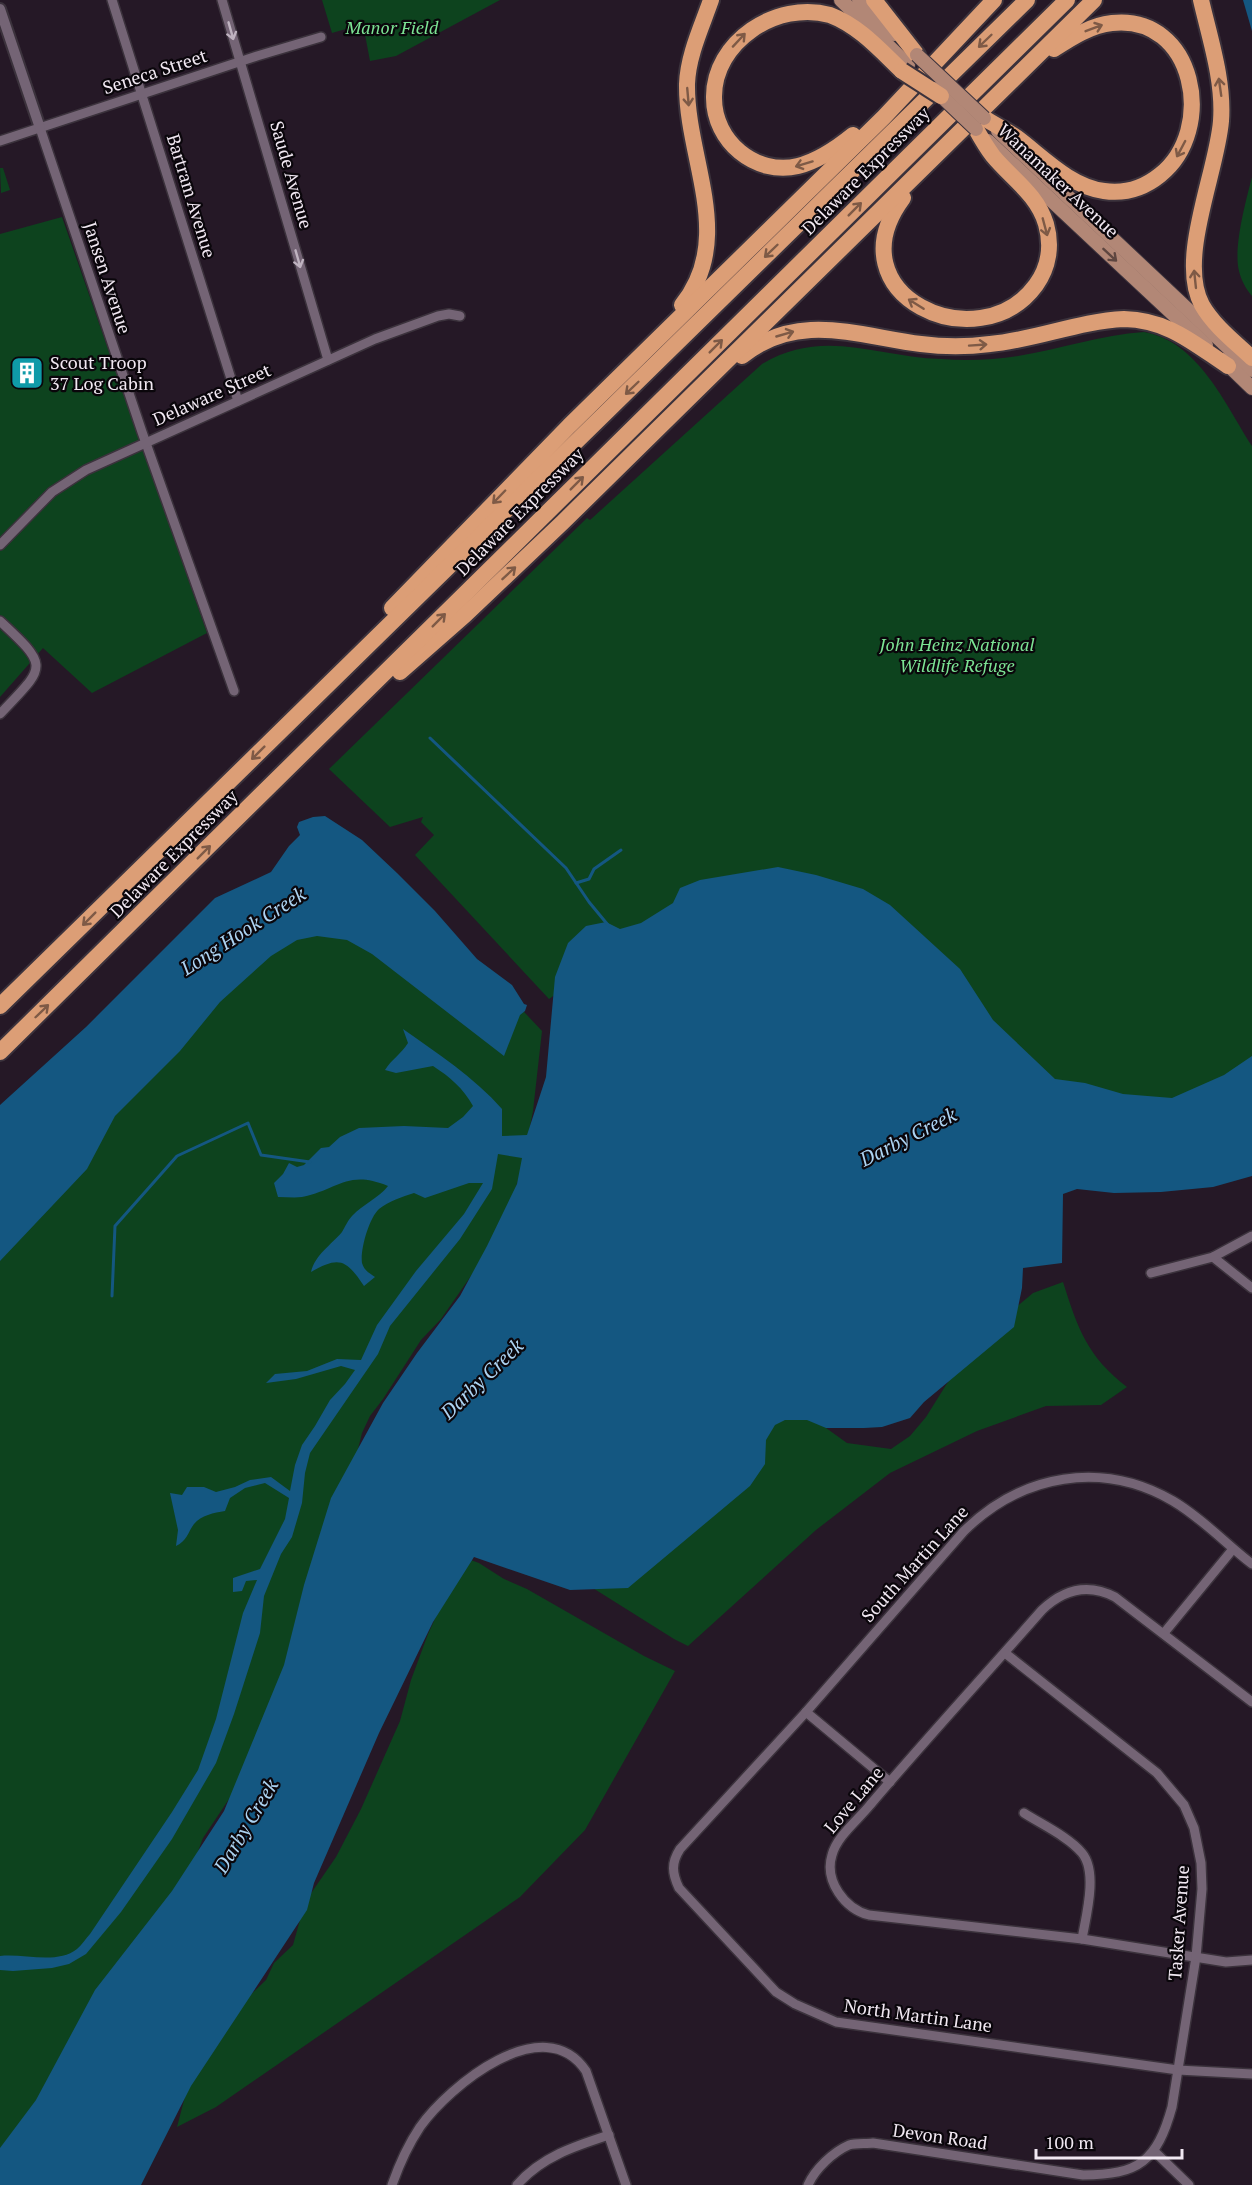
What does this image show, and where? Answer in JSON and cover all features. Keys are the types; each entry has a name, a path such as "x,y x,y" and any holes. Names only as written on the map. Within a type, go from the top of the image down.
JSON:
{"highway":[{"path":"648,348 691,294 700,277 707,253 707,218 687,87 693,53 711,0"},
{"path":"874,0 909,64"},
{"path":"300,711 375,625 522,474 884,117 994,0"},
{"path":"959,39 1003,0"},
{"name":"Delaware Expressway","path":"0,1006 1027,0"},
{"name":"Delaware Expressway","path":"0,1052 1067,0"},
{"path":"277,779 363,707 465,615 1094,0"},
{"path":"1201,0 1219,79 1221,113 1219,137 1199,226 1194,267 1195,285 1203,307 1213,320 1252,358"},
{"path":"903,95 830,152 810,163 786,168 760,164 738,151 722,130 714,102 715,83 719,69 736,42 761,22 791,12 817,12 839,19 909,64 941,96"},
{"path":"980,124 1016,137 1048,163 1079,183 1114,192 1139,188 1164,172 1183,147 1190,128 1191,90 1180,59 1171,45 1159,35 1135,25 1110,23 1085,32 1055,48 1010,82"},
{"path":"946,145 904,196 889,219 883,242 885,263 897,288 921,308 958,319 987,316 1016,303 1033,289 1047,263 1048,239 1044,219 1032,198 1022,184 994,156 980,124"},
{"path":"685,402 755,347 774,337 802,330 832,330 938,346 972,346 1009,342 1109,320 1134,319 1172,328 1228,366"}],"main road":[{"name":"Wanamaker Avenue","path":"841,0 909,64 980,124 1252,370"},
{"name":"Wanamaker Avenue","path":"859,0 909,64"},
{"name":"Wanamaker Avenue","path":"941,96 980,124 1252,388"}],"street":[{"name":"Bartram Avenue","path":"112,0 238,401"},
{"name":"Saude Avenue","path":"222,0 328,360"},
{"name":"Jansen Avenue","path":"0,9 146,443 234,691"},
{"name":"Seneca Street","path":"0,141 321,37"},
{"name":"Delaware Street","path":"0,545 35,508 59,487 86,470 380,337 438,316 449,314 460,316"},
{"path":"0,621 31,650 35,657 36,670 29,683 0,714"},
{"path":"1151,1273 1213,1257 1252,1236"},
{"path":"1213,1257 1252,1288"},
{"name":"South Martin Lane","path":"806,1712 964,1531 993,1506 1044,1482 1073,1477 1102,1478 1132,1483 1154,1491 1176,1503 1252,1564"},
{"path":"1164,1633 1233,1549"},
{"name":"Love Lane","path":"1252,1702 1116,1597 1101,1590 1086,1588 1068,1592 1052,1601 890,1782 839,1841 830,1864 833,1880 842,1896 854,1909 869,1915 1082,1939 1226,1962 1252,1960"},
{"name":"Tasker Avenue","path":"1005,1653 1157,1773 1184,1805 1198,1839 1202,1889 1196,1957 1170,2114 1154,2151"},
{"path":"806,1712 890,1782"},
{"name":"North Martin Lane","path":"806,1712 680,1849 674,1858 673,1867 676,1882 683,1893 776,1992 795,2004 836,2022 1178,2070 1252,2074"},
{"path":"1024,1813 1082,1853 1088,1866 1089,1889 1082,1939"},
{"path":"392,2185 408,2146 420,2127 444,2100 488,2066 526,2049 540,2048 564,2052 581,2063 590,2079 626,2185"},
{"path":"517,2185 540,2163 561,2152 609,2135"},
{"name":"Devon Road","path":"808,2185 818,2169 850,2144 873,2143 1083,2175"},
{"path":"1081,2185 1083,2175 1108,2175 1126,2171 1154,2151 1189,2185"}],"green space":[{"name":"Manor Field","path":"322,0 500,0 396,56 370,61 363,24 332,33"},
{"path":"0,168 3,168 10,190 1,193"},
{"path":"1252,177 1252,296 1241,278 1238,250 1241,224"},
{"path":"62,217 207,633 92,693 43,648 0,697 0,234"},
{"name":"John Heinz National Wildlife Refuge","path":"1144,332 1163,338 1180,348 1195,361 1220,394 1252,446 1252,1065 1158,1110 556,994 549,999 415,855 434,835 421,822 423,817 390,827 329,769 587,518 590,520 762,364 785,353 807,347 829,346 941,359 999,358"},
{"path":"417,898 542,1031 533,1111 515,1190 489,1250 441,1319 421,1340 370,1416 362,1433 356,1457 360,1485 233,1793 203,1838 191,1870 0,2183 0,1186 272,942"},
{"path":"1063,1282 1079,1328 1093,1353 1113,1376 1127,1387 1101,1405 1046,1406 977,1431 890,1473 816,1530 688,1646 478,1516 787,1400 847,1443 891,1449 910,1436 926,1417 946,1385 983,1335 1033,1293"},
{"path":"463,1557 479,1563 504,1579 527,1589 644,1656 675,1671 585,1830 520,1897 216,2107 177,2127 187,2089 243,2002 266,1980 274,1963 293,1945 305,1902 336,1857 361,1809 400,1721 411,1680 428,1634"}],"water":[{"path":"1243,0 1252,0 1252,31"},
{"name":"Long Hook Creek","path":"325,816 362,840 435,911 477,959 512,985 527,1005 525,1011 520,1015 504,1056 372,954 347,940 317,936 297,940 271,956 220,1002 180,1051 115,1116 87,1169 0,1261 0,1105 86,1027 215,898 271,872 289,846 300,835 297,827 299,822"},
{"name":"Darby Creek","path":"778,867 863,889 890,905 960,969 993,1020 1055,1079 1085,1083 1123,1094 1172,1098 1224,1075 1252,1056 1252,1176 1213,1187 1161,1192 1114,1193 1077,1189 1063,1194 1062,1263 1023,1268 1022,1288 1014,1327 924,1402 910,1418 882,1427 864,1428 826,1428 807,1420 785,1420 775,1425 766,1440 765,1464 750,1486 628,1588 570,1590 474,1557 433,1622 379,1733 314,1883 307,1910 191,2086 141,2185 0,2185 0,2148 36,2100 95,1990 172,1891 224,1811 284,1665 304,1585 331,1498 383,1403 460,1296 517,1184 522,1158 498,1154 492,1189 460,1239 390,1326 378,1354 310,1453 302,1503 292,1537 281,1554 264,1596 260,1633 234,1714 216,1763 172,1839 121,1912 86,1954 69,1964 52,1968 0,1970 0,1956 60,1956 69,1954 79,1947 90,1934 198,1770 216,1719 243,1613 257,1580 246,1581 242,1591 233,1592 233,1578 260,1569 285,1519 289,1498 265,1483 245,1488 230,1498 225,1511 200,1518 185,1539 176,1546 178,1530 170,1493 182,1495 187,1487 204,1487 216,1492 250,1480 271,1477 290,1491 302,1445 330,1400 355,1370 341,1366 296,1379 266,1383 275,1374 307,1371 337,1359 361,1360 377,1325 416,1271 464,1214 483,1183 469,1183 425,1198 414,1193 391,1201 379,1209 369,1227 362,1257 364,1268 375,1277 364,1286 347,1265 341,1263 335,1262 311,1272 320,1255 342,1232 352,1216 388,1186 374,1181 352,1180 302,1197 278,1197 274,1183 289,1163 297,1167 304,1165 321,1148 329,1147 340,1137 359,1128 404,1126 448,1128 473,1106 456,1083 433,1066 396,1073 385,1070 408,1043 403,1029 442,1056 491,1097 502,1109 502,1136 527,1135 546,1077 555,977 568,943 586,926 606,922 620,929 641,923 673,903 680,888 700,880"}],"waterway":[{"path":"430,738 566,868 608,925"},
{"path":"576,883 589,879 594,869 621,850"},
{"path":"112,1296 115,1226 177,1156 248,1123 261,1155 310,1162"}],"place":[{"name":"Scout Troop 37 Log Cabin","path":"27,373"}]}
